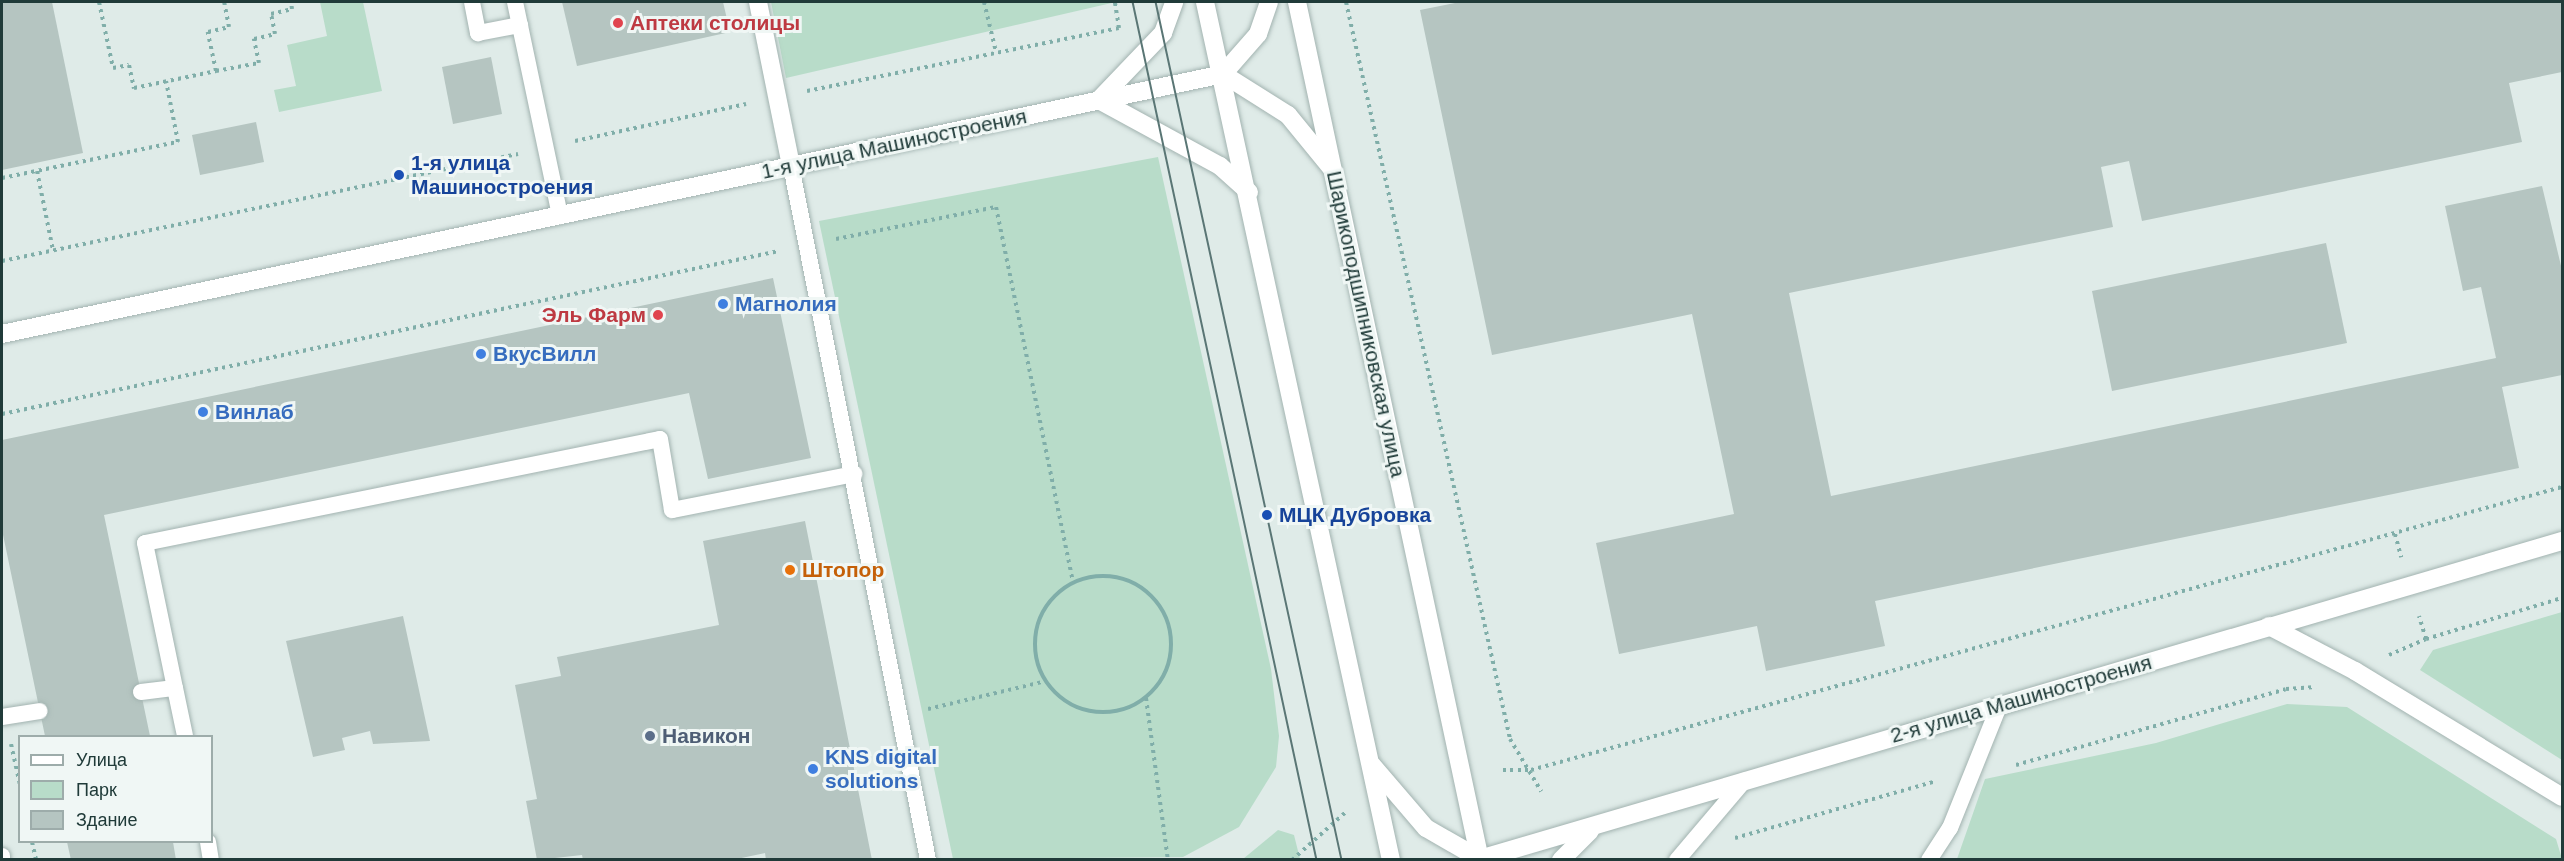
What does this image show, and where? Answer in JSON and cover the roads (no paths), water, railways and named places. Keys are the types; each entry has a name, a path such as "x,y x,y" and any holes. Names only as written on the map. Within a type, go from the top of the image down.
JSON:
{"main road":[{"path":"758,2 791,166"},
{"path":"1174,2 1163,33 1099,100 1212,161 1249,192"},
{"path":"1205,2 1224,74 1391,860"},
{"path":"1224,74 1258,33 1269,2"},
{"name":"Шарикоподшипниковская улица","path":"1297,2 1480,859"},
{"path":"1224,74 1288,115 1333,170"},
{"name":"1-я улица Машиностроения","path":"2,334 1224,74"},
{"name":"2-я улица Машиностроения","path":"1480,859 1597,827 1744,781 2409,584 2562,541"},
{"path":"2269,626 2355,670 2562,797"},
{"path":"1371,763 1426,828 1480,859"},
{"path":"2531,780 2562,805"},
{"path":"1560,860 1597,827"}],"lane":[{"path":"472,2 478,33 520,25"},
{"path":"515,2 560,216"},
{"path":"791,166 854,474 928,860"},
{"path":"185,735 145,543 660,439 672,510 854,474"},
{"path":"141,692 175,688"},
{"path":"1929,860 1950,828 1999,706"},
{"path":"2,717 40,711"},
{"path":"1677,860 1744,781"},
{"path":"208,843 211,860"}],"tram line":[{"path":"1133,2 1317,860"},
{"path":"1156,2 1342,860"}],"place":[{"name":"Аптеки столицы","path":"618,23"},
{"name":"1-я улица Машиностроения","path":"399,175"},
{"name":"Магнолия","path":"723,304"},
{"name":"Эль Фарм","path":"658,315"},
{"name":"ВкусВилл","path":"481,354"},
{"name":"Винлаб","path":"203,412"},
{"name":"МЦК Дубровка","path":"1267,515"},
{"name":"Штопор","path":"790,570"},
{"name":"Навикон","path":"650,736"},
{"name":"KNS digital solutions","path":"813,769"}]}
